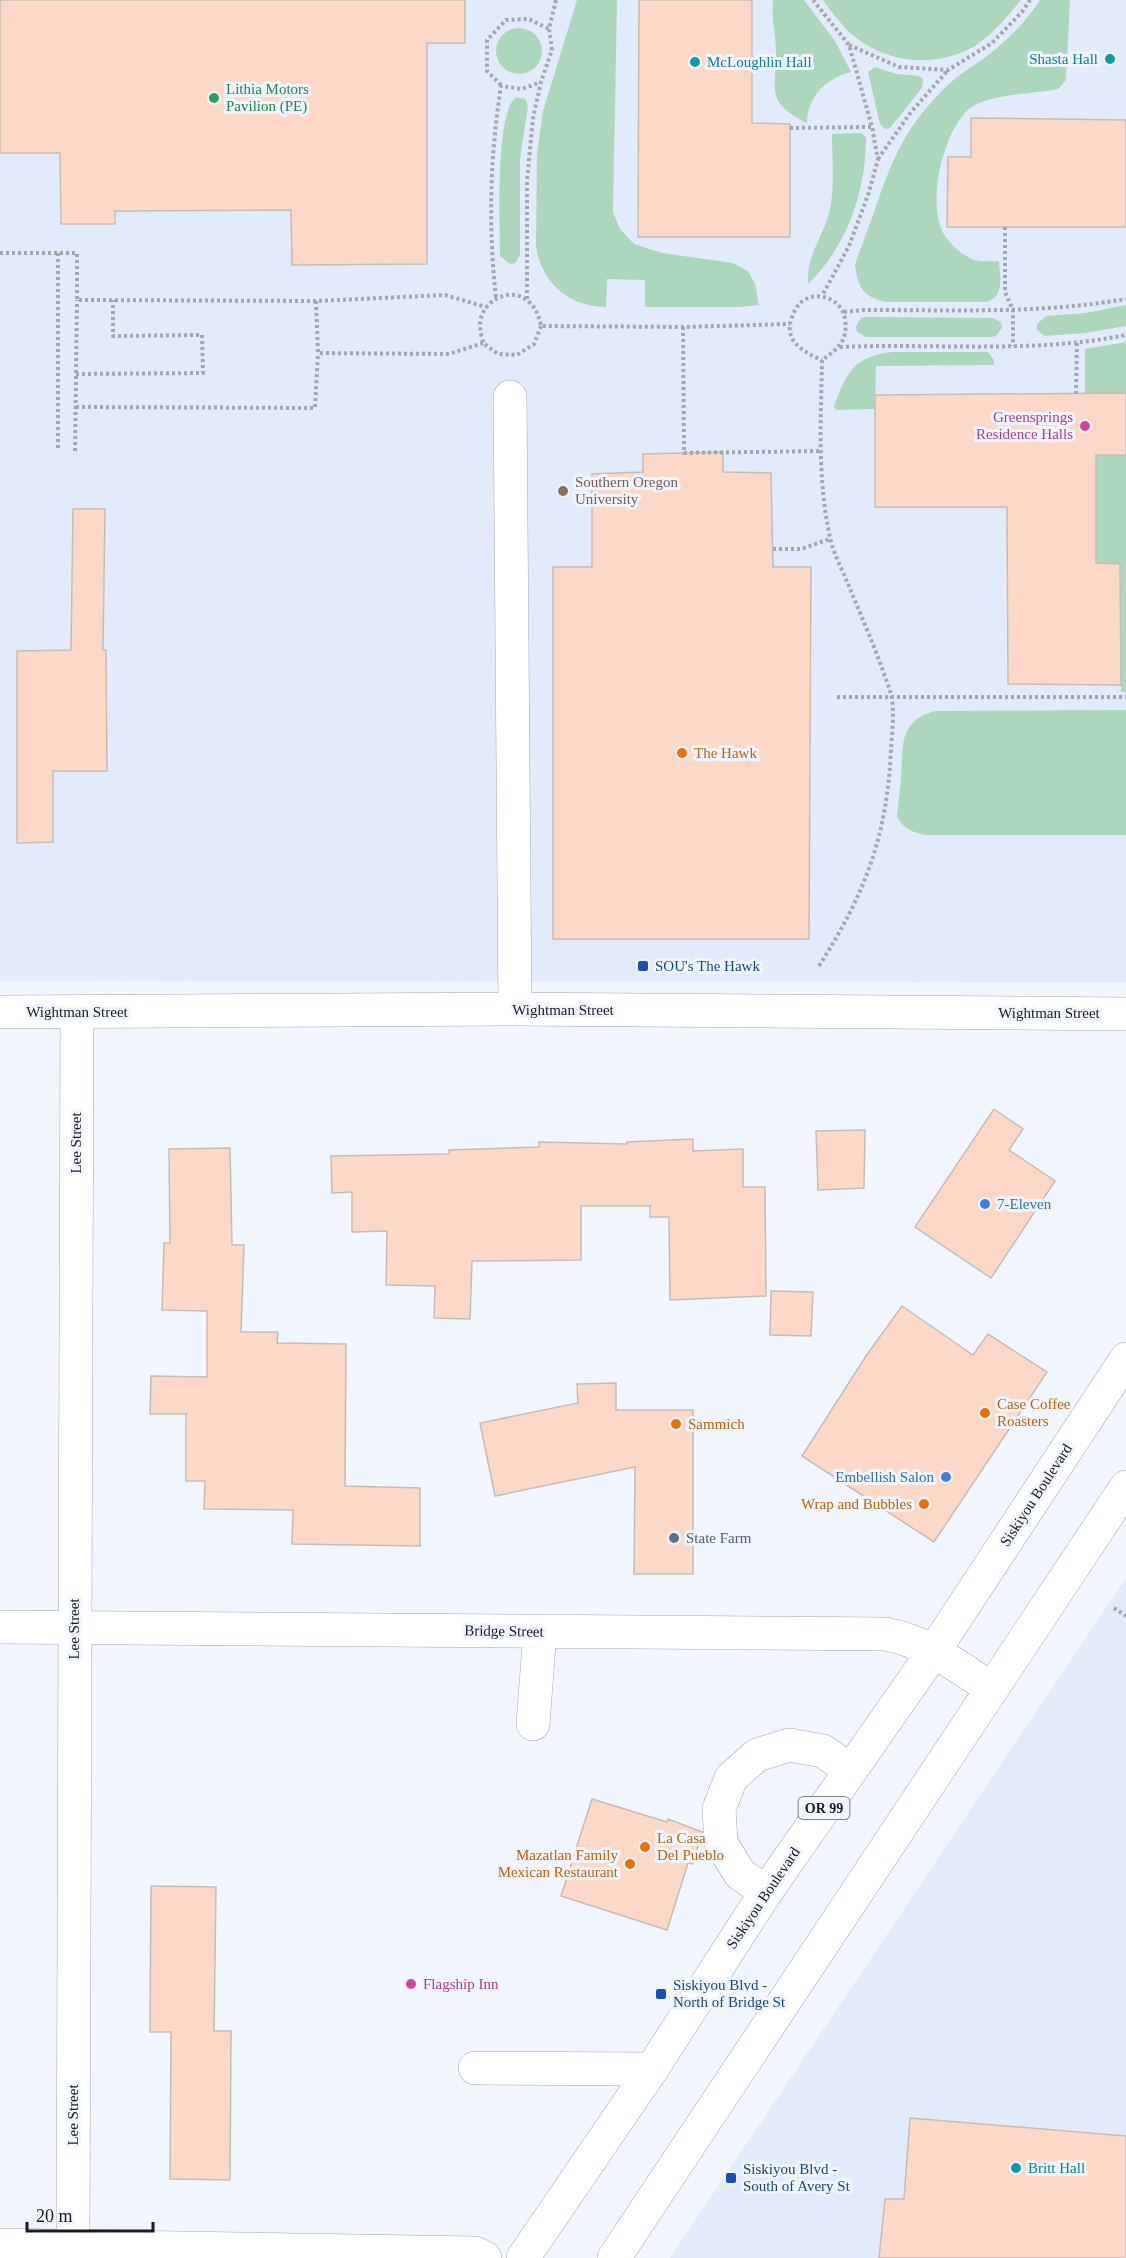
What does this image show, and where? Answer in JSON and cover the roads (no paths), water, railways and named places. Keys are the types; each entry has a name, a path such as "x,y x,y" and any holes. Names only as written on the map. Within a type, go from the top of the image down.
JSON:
{"street":[{"path":"510,397 515,1009"},
{"name":"Wightman Street","path":"0,1012 515,1009 1126,1014"},
{"name":"Lee Street","path":"73,2246 76,1012"},
{"name":"Siskiyou Boulevard","path":"523,2258 652,2069 766,1892 934,1650 1126,1359"},
{"path":"614,2258 1126,1487"},
{"name":"Bridge Street","path":"0,1627 885,1634 906,1637 934,1650 992,1689"},
{"path":"533,1724 540,1631"},
{"path":"766,1892 740,1874 722,1843 719,1809 731,1778 757,1755 789,1745 824,1751 850,1770"},
{"path":"475,2068 652,2069"},
{"path":"0,2245 475,2253 485,2258"}],"place":[{"name":"Shasta Hall","path":"1110,59"},
{"name":"McLoughlin Hall","path":"695,62"},
{"name":"Lithia Motors Pavilion (PE)","path":"214,98"},
{"name":"Greensprings Residence Halls","path":"1085,426"},
{"name":"Southern Oregon University","path":"563,491"},
{"name":"The Hawk","path":"682,753"},
{"name":"SOU's The Hawk","path":"643,966"},
{"name":"7-Eleven","path":"985,1204"},
{"name":"Case Coffee Roasters","path":"985,1413"},
{"name":"Sammich","path":"676,1424"},
{"name":"Embellish Salon","path":"946,1477"},
{"name":"Wrap and Bubbles","path":"924,1504"},
{"name":"State Farm","path":"674,1538"},
{"name":"La Casa Del Pueblo","path":"645,1847"},
{"name":"Mazatlan Family Mexican Restaurant","path":"630,1864"},
{"name":"Flagship Inn","path":"411,1984"},
{"name":"Siskiyou Blvd - North of Bridge St","path":"661,1994"},
{"name":"Britt Hall","path":"1016,2168"},
{"name":"Siskiyou Blvd - South of Avery St","path":"731,2178"}]}
